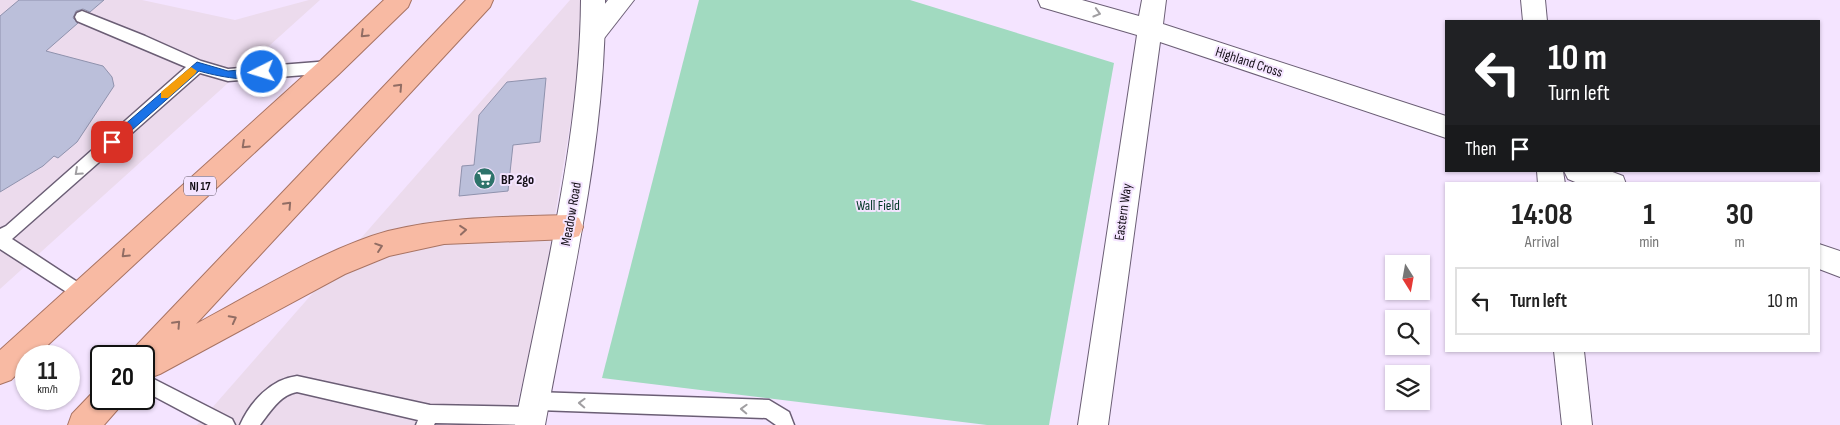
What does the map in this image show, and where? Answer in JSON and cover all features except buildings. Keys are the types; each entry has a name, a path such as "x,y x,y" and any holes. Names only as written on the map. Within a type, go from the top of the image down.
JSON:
{"highway":[{"name":"NJ 17","path":"0,370 330,67 399,0"},
{"path":"155,347 481,0"},
{"path":"155,361 335,265 387,244 415,237 472,229 569,227"},
{"path":"83,425 97,410"}],"street":[{"name":"Meadow Road","path":"533,414 586,132 594,34 593,0"},
{"path":"594,34 622,0"},
{"name":"Highland Cross","path":"1050,0 1150,28 1445,127"},
{"name":"Eastern Way","path":"1093,425 1154,0"},
{"path":"1533,0 1535,20"},
{"path":"1580,172 1607,182"},
{"path":"1820,256 1840,264"},
{"path":"1569,352 1577,425"}],"lane":[{"path":"82,17 197,66 228,75 330,67"},
{"path":"82,294 0,239 12,231 197,66"},
{"path":"249,425 272,396 289,384 298,384 427,420 533,414 769,409 783,418 785,425"},
{"path":"155,388 226,425"}],"shaded area":[{"path":"0,0 142,0 235,20 309,0 320,0 0,289"},
{"path":"570,0 582,0 580,66 537,323 512,425 197,425"}],"green space":[{"name":"Wall Field","path":"699,0 910,0 1114,63 1049,425 987,425 602,378"}],"slow traffic":[{"path":"164,95 191,71"}],"place":[{"name":"BP 2go","path":"485,179"}],"route":[{"path":"112,142 197,66 228,75 262,72"}]}
